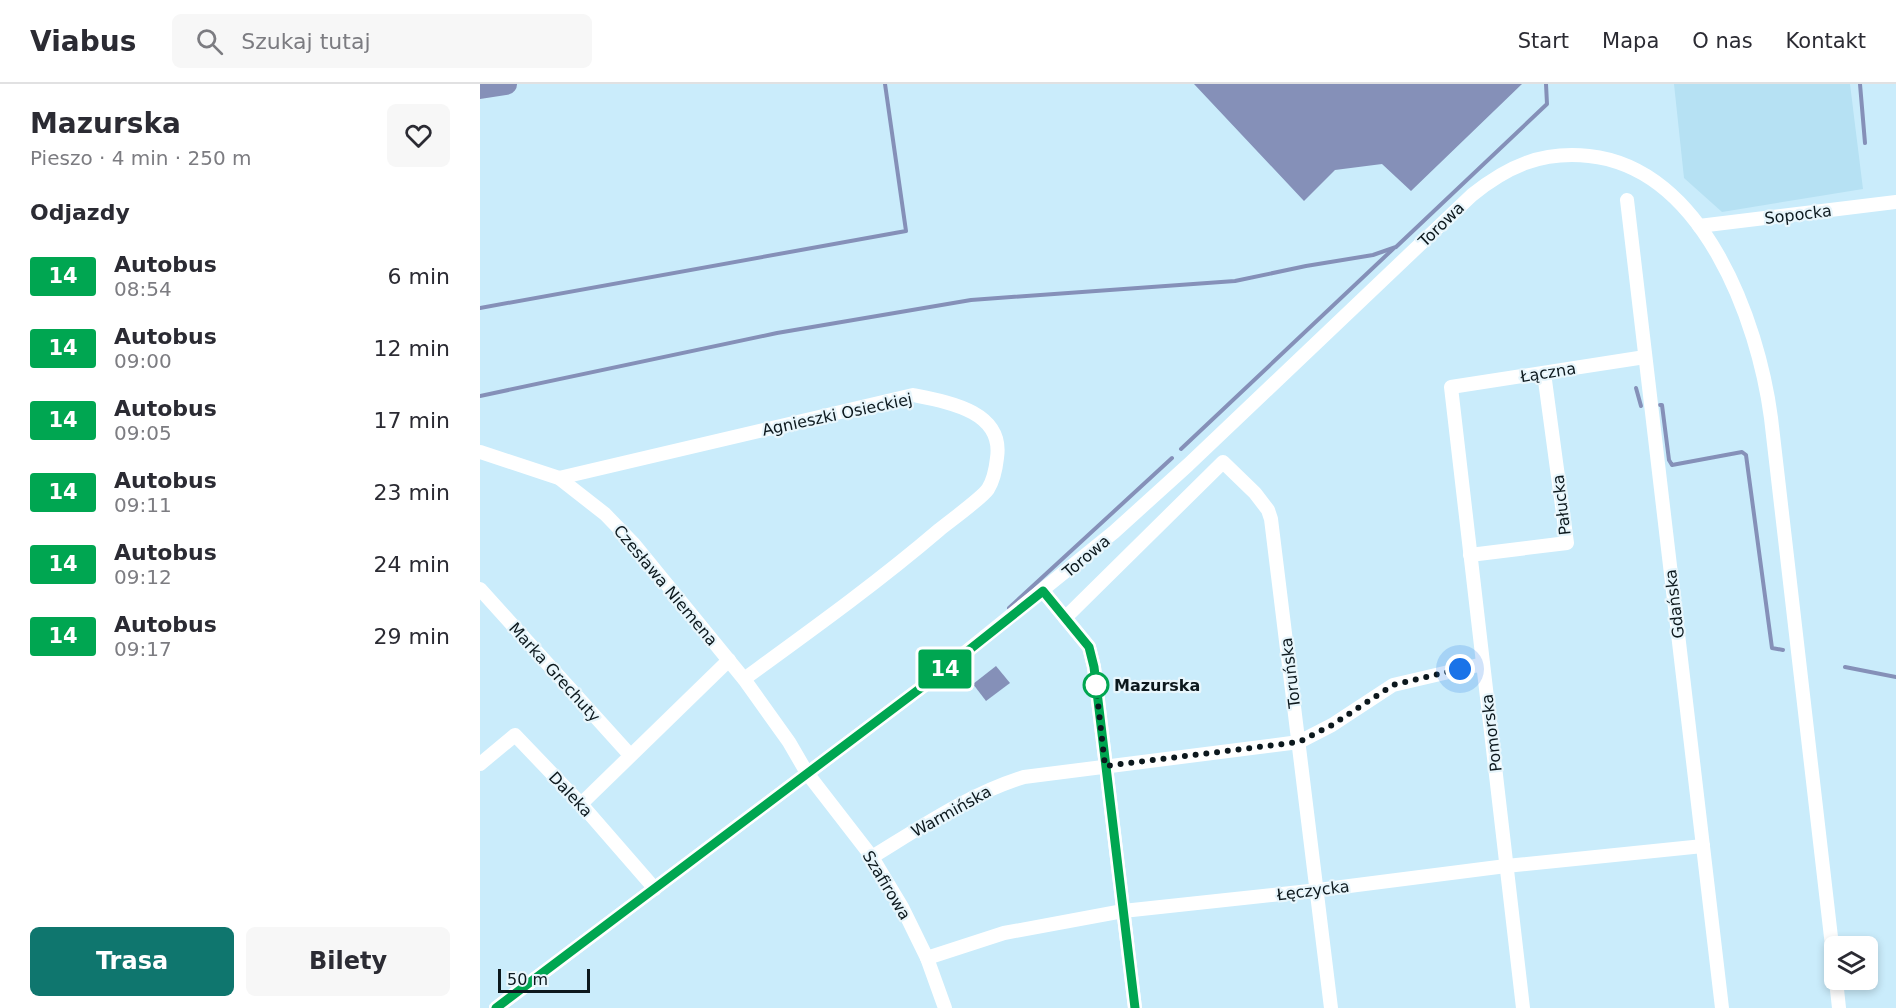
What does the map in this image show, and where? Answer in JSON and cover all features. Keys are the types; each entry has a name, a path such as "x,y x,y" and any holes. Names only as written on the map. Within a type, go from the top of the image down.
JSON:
{"street":[{"name":"Torowa","path":"496,1008 930,681 1114,532 1188,465 1472,195 1494,177 1515,166 1539,158 1558,155 1599,157 1638,169 1677,198 1699,226 1730,279 1742,305 1758,351 1767,387 1831,936"},
{"name":"Gdańska","path":"1627,200 1722,1008"},
{"name":"Sopocka","path":"1699,226 1896,202"},
{"name":"Łączna","path":"1451,387 1645,357"},
{"name":"Pałucka","path":"1470,555 1567,543 1544,373"},
{"name":"Pomorska","path":"1451,387 1523,1008"},
{"name":"Agnieszki Osieckiej","path":"559,478 913,395 967,409 988,421 999,448 988,489 887,574 744,679"},
{"name":"Czesława Niemena","path":"480,452 559,478 605,514 633,543 744,679 789,742 807,773"},
{"name":"Toruńska","path":"1065,618 1223,462 1255,493 1268,510 1272,519 1331,1008"},
{"name":"Marka Grechuty","path":"480,589 630,755"},
{"path":"1043,591 1089,647 1094,667 1135,1008"},
{"path":"581,804 729,660"},
{"name":"Warmińska","path":"872,857 983,791 1024,777 1299,742 1332,725 1393,685 1483,664"},
{"name":"Daleka","path":"480,764 515,735 581,804 655,889"},
{"name":"Szafirowa","path":"807,773 872,857 902,907 927,958 945,1008"},
{"name":"Łęczycka","path":"927,958 1004,933 1123,911 1318,890 1506,866 1703,846"},
{"path":"1837,990 1839,1008"}],"shaded area":[{"path":"1194,84 1522,84 1411,191 1382,164 1335,170 1304,201"},
{"path":"1674,84 1850,84 1863,189 1722,212 1684,178"},
{"path":"996,666 1010,683 986,701 973,684"}],"waterway":[{"path":"480,88 506,84"},
{"path":"480,308 906,231 885,84"},
{"path":"480,396 777,333 971,300 1235,281 1373,255 1396,247 1547,104 1546,84"},
{"path":"1860,84 1865,143"},
{"path":"1181,449 1393,249"},
{"path":"1636,388 1641,406"},
{"path":"1660,405 1662,405 1669,460 1672,465 1742,452 1746,455 1772,648 1783,650"},
{"path":"1009,608 1172,458"},
{"path":"1845,667 1896,677"}],"bus line":[{"name":"14","path":"496,1008 930,681 1043,591 1089,647 1094,667 1135,1008"}],"place":[{"name":"Mazurska","path":"1096,685"}],"route":[{"path":"1096,685 1105,766 1299,742 1332,725 1393,685 1460,669"}]}
